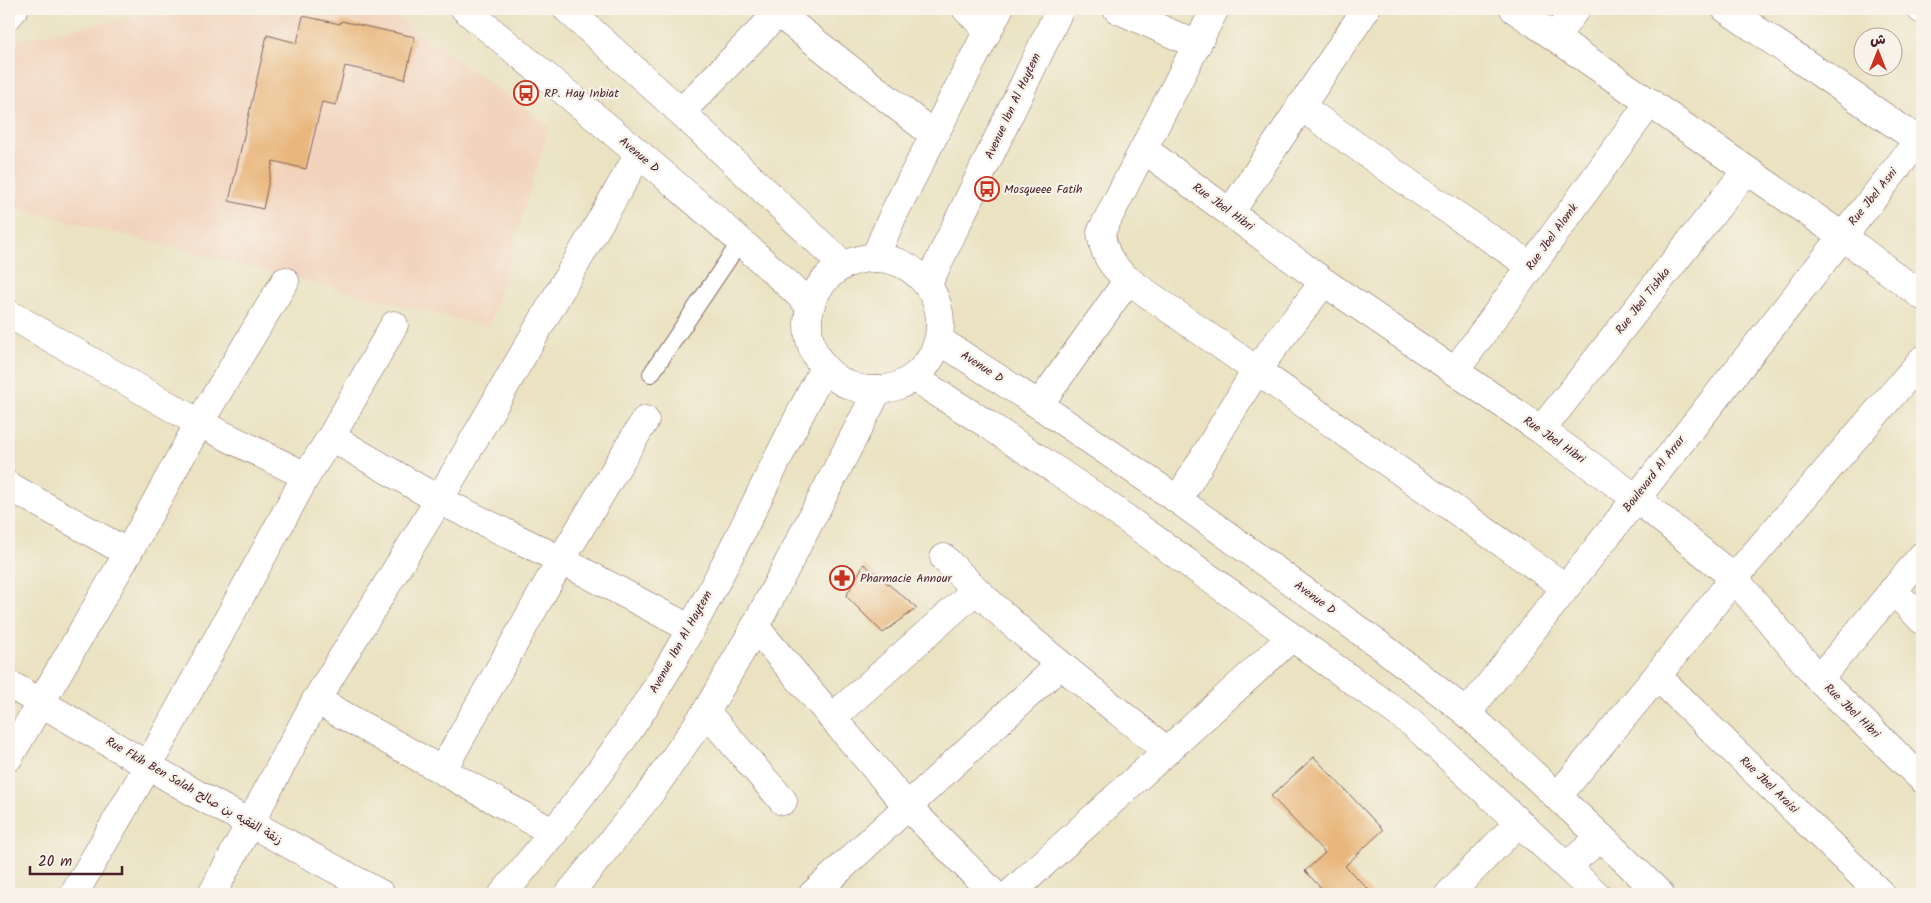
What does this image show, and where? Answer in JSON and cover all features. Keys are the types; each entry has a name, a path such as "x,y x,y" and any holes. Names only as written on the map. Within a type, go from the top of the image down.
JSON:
{"street":[{"path":"9,15 14,9"},
{"name":"Avenue D","path":"465,9 639,154 810,306"},
{"path":"567,9 681,112 843,265"},
{"path":"875,257 894,213 994,19 966,9"},
{"name":"Avenue Ibn Al Haytem","path":"928,284 1060,9"},
{"path":"1118,9 1197,45"},
{"path":"1216,9 1145,150 1101,232 1107,257 1128,280 1565,587"},
{"path":"1230,212 1366,9"},
{"path":"1514,9 1842,236 1922,296"},
{"path":"1554,37 1576,9"},
{"path":"1726,9 1920,138"},
{"path":"681,112 777,10 934,135"},
{"name":"Rue Jbel Alomk","path":"1455,371 1650,102"},
{"path":"1300,106 1531,266"},
{"name":"Rue Jbel Asni","path":"1842,236 1920,138"},
{"name":"Rue Jbel Hibri","path":"1145,150 1324,282 1541,430 1636,498 1734,578 1819,679 1922,779"},
{"path":"212,894 316,700 439,500 639,154"},
{"name":"Rue Jbel Tishka","path":"1541,430 1746,171"},
{"name":"Boulevard Al Arrar","path":"1467,713 1842,236"},
{"path":"875,257 895,260 913,270 928,284 937,301 941,320 939,340 930,361 914,378 890,388 878,390 858,388 839,381 824,368 812,349 807,328 810,306 817,290 828,276 843,265 858,259 875,257"},
{"path":"1039,404 1128,280"},
{"path":"9,757 128,553 199,423 286,281"},
{"path":"1178,500 1257,370 1324,282"},
{"path":"9,314 199,423 306,476"},
{"path":"74,894 148,766 306,476 331,436 394,324"},
{"name":"Avenue D","path":"939,340 1039,404 1178,500 1385,649 1467,713 1660,894"},
{"path":"1557,797 1657,676 1734,578 1922,360"},
{"name":"Avenue Ibn Al Haytem","path":"503,894 554,833 619,744 654,690 691,629 824,368"},
{"path":"914,378 988,424 1096,497 1412,723 1596,894"},
{"path":"569,894 649,795 706,712 756,627 878,390"},
{"path":"443,770 561,560 645,420"},
{"path":"331,436 439,500 561,560 691,629"},
{"path":"9,486 128,553"},
{"path":"1819,679 1922,556"},
{"path":"944,558 975,591 1060,665 1167,751"},
{"path":"1893,590 1922,620"},
{"path":"833,717 975,591"},
{"path":"756,627 908,807 994,894"},
{"path":"1010,894 1292,637"},
{"path":"813,894 1060,665"},
{"name":"Rue Jbel Araisi","path":"1657,676 1881,894"},
{"name":"Rue Fkih Ben Salah زنقة الفقيه بن صالح","path":"9,684 249,824 381,894"},
{"path":"316,700 554,833"},
{"path":"706,712 783,801"},
{"path":"1449,894 1519,822"},
{"path":"1567,866 1601,837"}],"lane":[{"path":"652,374 740,242"}],"shaded area":[{"path":"178,9 385,9 549,126 489,327 9,206 9,54 18,39"}],"building":[{"path":"303,16 340,24 341,21 415,37 405,79 345,66 336,105 322,102 306,169 273,161 263,209 229,201 267,35 297,43"},
{"path":"864,564 917,608 883,633 846,596"},
{"path":"1314,757 1383,830 1345,866 1373,894 1316,894 1322,889 1305,871 1325,853 1271,796"}],"place":[{"name":"RP. Hay Inbiat","path":"526,93"},
{"name":"Mosqueee Fatih","path":"987,189"},
{"name":"Pharmacie Annour","path":"842,578"}]}
